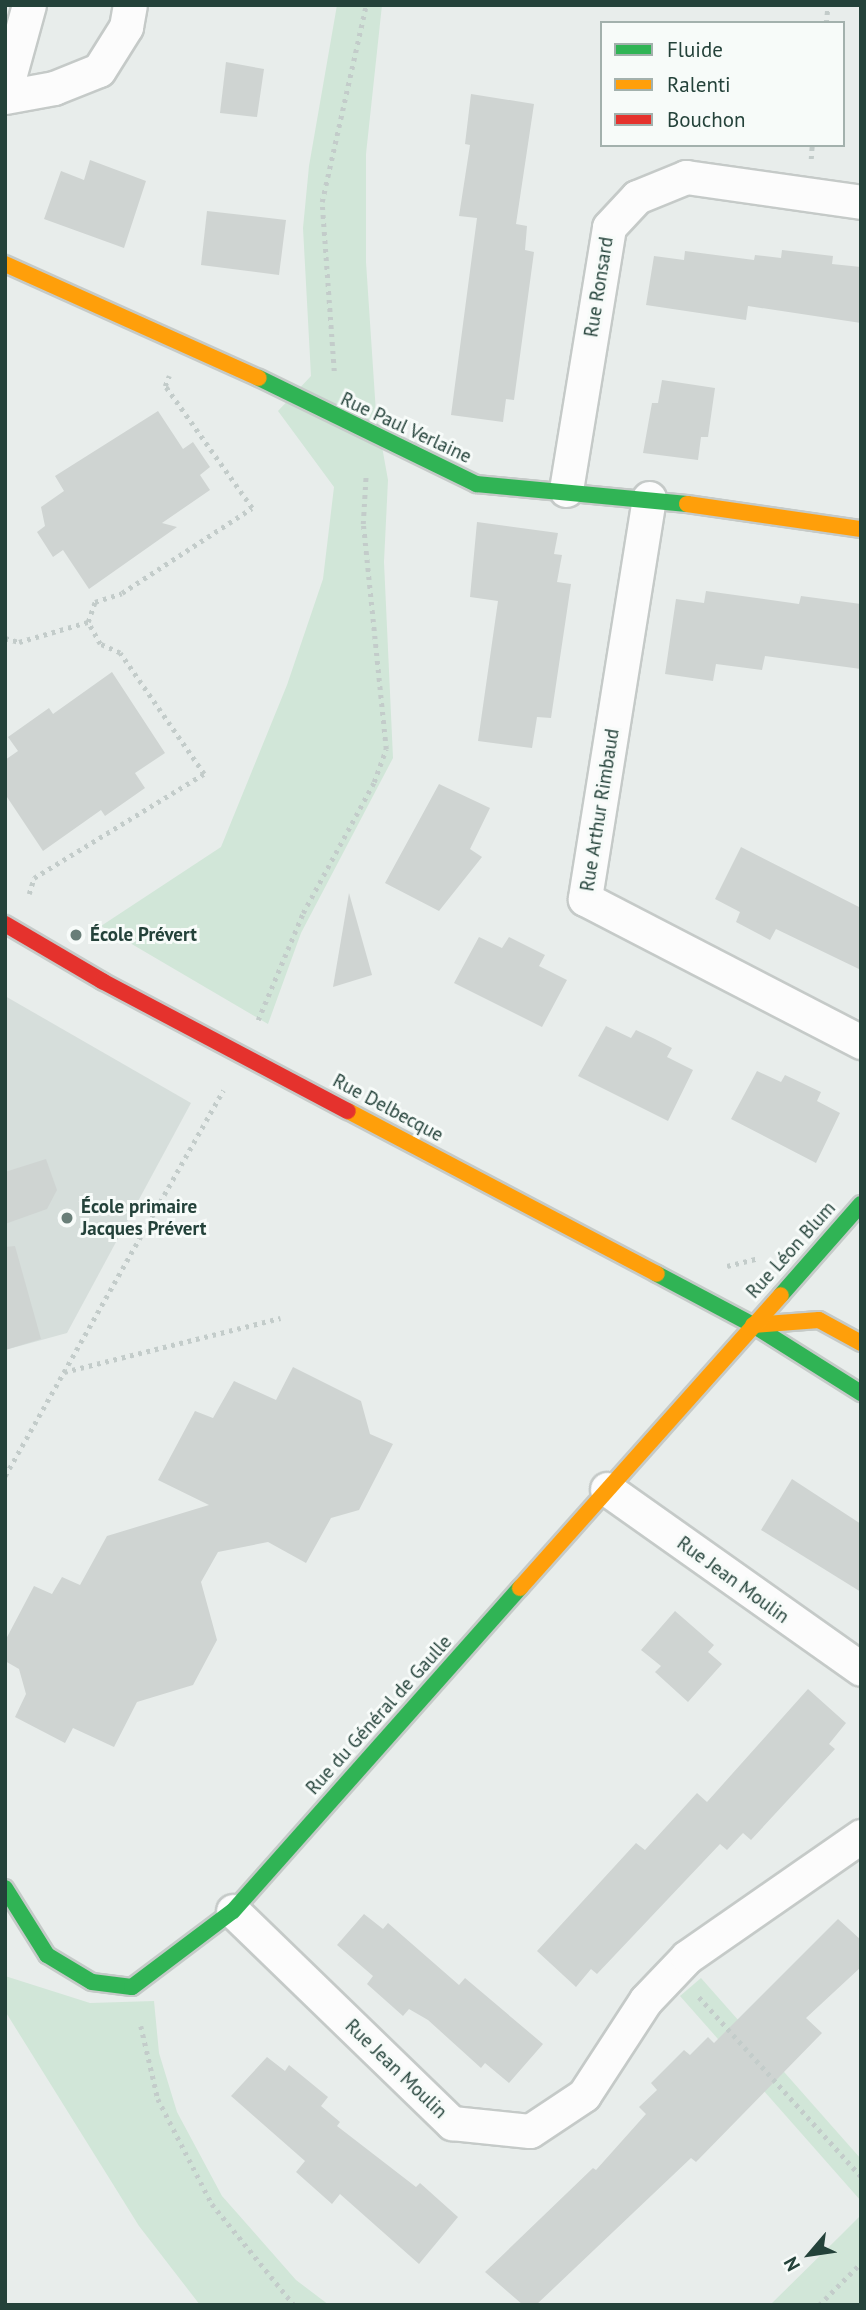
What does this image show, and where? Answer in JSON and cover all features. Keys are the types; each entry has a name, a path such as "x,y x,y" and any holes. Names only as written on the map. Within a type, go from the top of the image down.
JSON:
{"street":[{"path":"5,92 29,5"},
{"path":"5,97 54,88 99,70 126,27 130,5"},
{"name":"Rue Ronsard","path":"566,490 609,227 638,197 686,177 861,202"},
{"name":"Rue Paul Verlaine","path":"5,264 185,342 476,484 649,498 861,529"},
{"name":"Rue Arthur Rimbaud","path":"649,498 585,899 861,1042"},
{"name":"Rue Delbecque","path":"5,923 242,1055 754,1325 861,1393"},
{"name":"Rue Léon Blum","path":"754,1325 861,1204"},
{"path":"754,1325 819,1321 861,1343"},
{"name":"Rue du Général de Gaulle","path":"132,1987 233,1911 754,1325"},
{"name":"Rue Jean Moulin","path":"607,1489 861,1669"},
{"name":"Rue Jean Moulin","path":"233,1911 452,2123 530,2131 584,2095 646,2000 676,1970 861,1836"},
{"path":"5,1888 47,1955 92,1982 132,1987"}],"path":[{"path":"336,386 322,202 366,5"},
{"path":"26,905 34,878 204,774 120,653 100,644 88,622 95,602 122,593 252,508 165,386 185,342"},
{"path":"5,1476 242,1055 303,913 374,782 386,749 363,524 366,470 357,464"},
{"path":"5,638 19,642 88,622"},
{"path":"63,1372 280,1318"},
{"path":"676,1970 861,2176"},
{"path":"132,1987 158,2099 212,2204 294,2305"},
{"path":"819,2305 861,2263"}],"shaded area":[{"name":"École primaire Jacques Prévert","path":"5,996 191,1103 67,1333 5,1350"}],"green space":[{"path":"337,5 382,5 366,154 366,262 376,413 388,480 384,562 393,758 301,933 268,1024 101,926 221,847 287,685 323,579 334,487 278,411 311,376 303,228 309,166"},
{"path":"5,1976 90,2003 154,2001 159,2053 177,2112 222,2196 296,2280 329,2305 200,2305 139,2226 5,2011"},
{"path":"701,1978 861,2159 861,2201 680,1996"},
{"path":"861,2215 861,2305 770,2305 840,2236"}],"building":[{"path":"226,62 264,69 257,117 220,113"},
{"path":"471,94 534,104 516,224 527,226 525,250 534,252 514,400 506,399 503,422 451,415 477,218 459,216 470,145 465,144"},
{"path":"90,160 146,181 124,248 44,219 61,171 84,180"},
{"path":"207,211 286,220 279,275 201,265"},
{"path":"782,250 833,256 832,264 861,267 861,323 748,306 746,320 646,305 654,256 684,260 685,251 754,260 755,255 781,258"},
{"path":"662,380 715,388 708,437 701,437 698,460 643,453 652,403 658,403"},
{"path":"158,411 183,449 193,442 210,467 200,475 210,490 162,523 177,527 89,589 63,550 53,557 37,532 45,526 41,507 64,491 55,476"},
{"path":"477,522 558,533 554,554 562,555 557,582 571,584 551,718 537,717 532,748 478,741 498,601 470,597"},
{"path":"706,591 799,604 801,596 861,604 861,669 765,656 762,670 716,664 713,681 665,674 676,599 704,603"},
{"path":"112,672 165,753 135,773 145,788 105,816 101,810 43,851 5,794 5,760 18,751 8,737 49,708 53,714"},
{"path":"439,784 490,808 470,849 482,857 439,911 385,883"},
{"path":"741,847 861,908 861,970 776,929 770,940 736,922 740,912 715,899"},
{"path":"349,893 372,975 333,987"},
{"path":"479,937 502,948 509,937 545,955 539,966 567,980 542,1027 454,983"},
{"path":"606,1026 631,1038 636,1030 655,1039 672,1048 667,1057 693,1070 668,1121 578,1076"},
{"path":"757,1071 781,1082 785,1075 821,1092 817,1101 840,1113 816,1163 731,1119"},
{"path":"46,1159 57,1190 47,1209 5,1224 5,1172"},
{"path":"15,1246 41,1339 5,1350 5,1247"},
{"path":"293,1367 361,1401 370,1434 393,1444 359,1510 331,1518 306,1563 268,1542 218,1552 201,1582 217,1640 193,1685 137,1702 114,1747 73,1728 65,1743 15,1717 26,1694 19,1669 5,1661 5,1641 34,1586 52,1594 62,1577 80,1585 107,1536 209,1505 158,1480 195,1411 213,1418 234,1381 276,1400"},
{"path":"792,1479 861,1524 861,1592 761,1530"},
{"path":"675,1611 714,1645 708,1652 722,1664 688,1702 655,1672 661,1666 641,1650"},
{"path":"808,1689 846,1723 829,1744 835,1749 751,1840 743,1833 727,1850 720,1844 597,1974 591,1969 576,1987 537,1951 636,1843 645,1850 697,1793 707,1802"},
{"path":"364,1914 383,1929 388,1923 459,1985 465,1978 543,2044 509,2083 485,2063 481,2068 428,2020 409,2009 403,2016 367,1984 373,1976 337,1945"},
{"path":"838,1919 861,1940 861,1967 806,2018 822,2033 696,2162 691,2158 536,2305 523,2305 485,2272 593,2168 596,2170 646,2114 639,2107 657,2090 651,2083 684,2050 690,2055 708,2037 714,2043"},
{"path":"267,2057 285,2071 289,2065 328,2097 321,2106 340,2122 337,2126 416,2187 420,2183 458,2217 419,2264 340,2194 332,2204 296,2172 305,2161 231,2096"}],"traffic: fast":[{"path":"259,378 476,484 687,504"},
{"path":"781,1295 861,1204"},
{"path":"657,1274 753,1325 861,1393"},
{"path":"5,1888 47,1955 92,1982 132,1987 233,1911 520,1588"}],"traffic: slow":[{"path":"5,264 259,378"},
{"path":"687,504 861,529"},
{"path":"348,1111 657,1274"},
{"path":"520,1588 781,1295"},
{"path":"753,1325 819,1320 861,1343"}],"traffic: jam":[{"path":"5,924 102,981 348,1111"}],"place":[{"name":"École Prévert","path":"76,935"},
{"name":"École primaire Jacques Prévert","path":"67,1218"}]}
